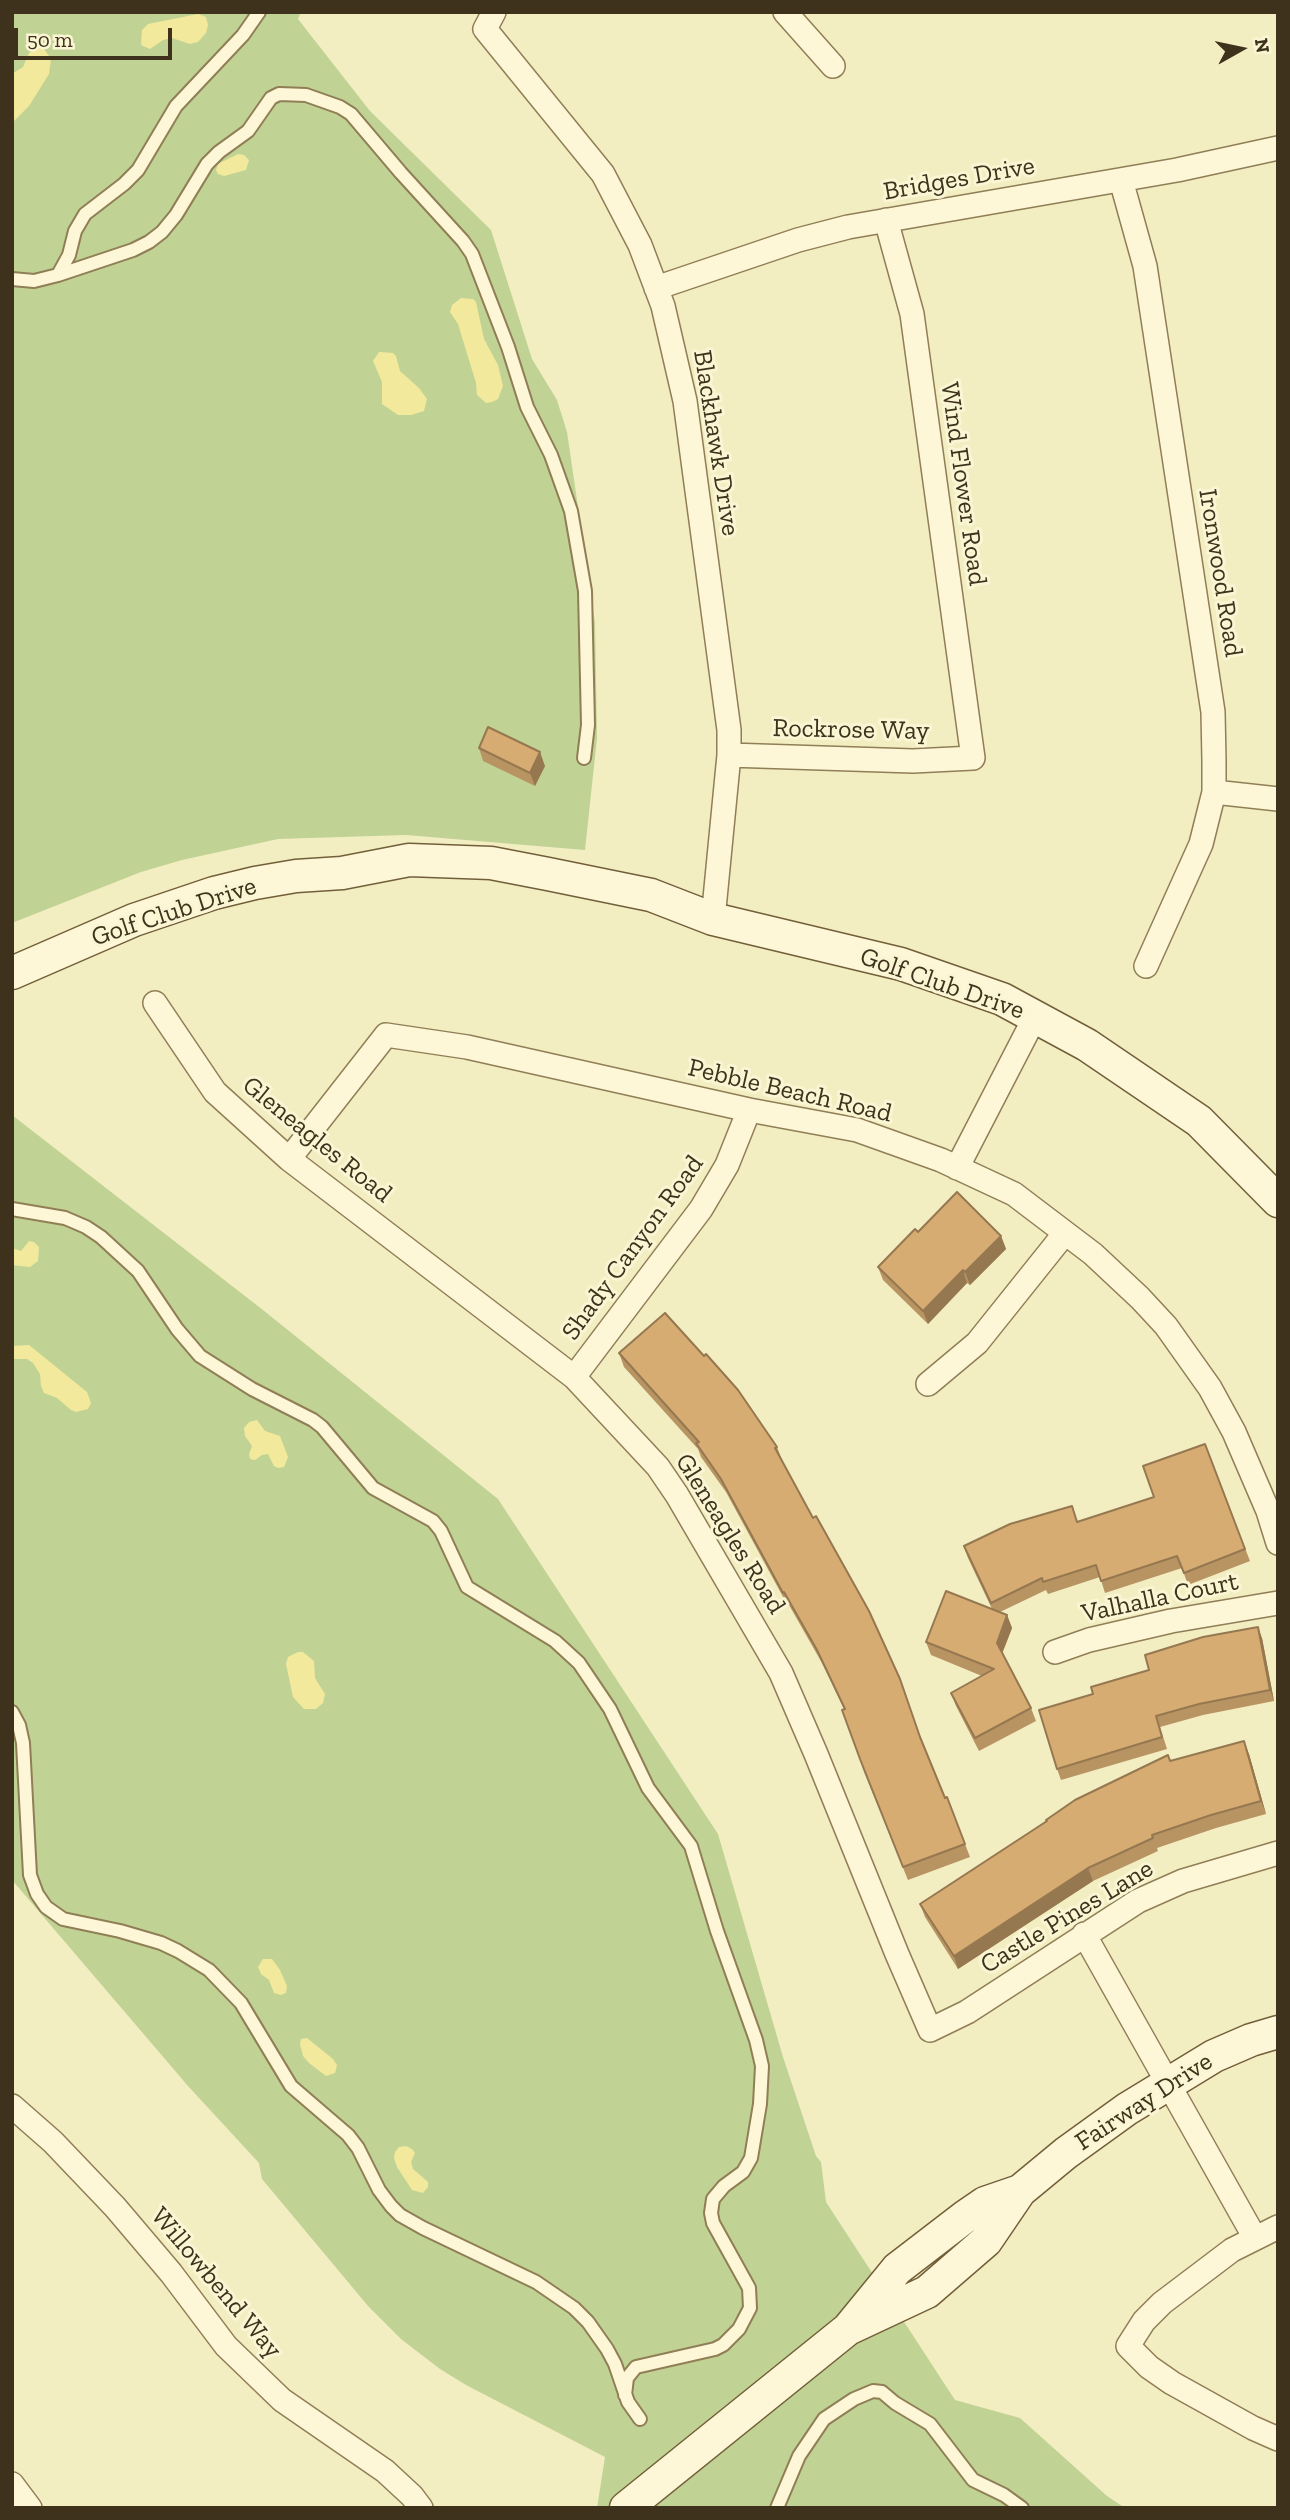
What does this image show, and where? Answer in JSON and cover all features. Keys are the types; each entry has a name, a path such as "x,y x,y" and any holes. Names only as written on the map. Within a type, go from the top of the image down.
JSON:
{"street":[{"path":"785,12 833,66"},
{"name":"Blackhawk Drive","path":"489,21 603,174 640,246 663,306 685,401 727,718 729,755 713,919"},
{"name":"Bridges Drive","path":"656,288 798,240 886,220 1121,180 1278,148"},
{"name":"Ironwood Road","path":"1121,180 1147,279 1213,712 1214,793 1200,844 1146,966"},
{"name":"Wind Flower Road","path":"886,220 912,314 973,758"},
{"name":"Rockrose Way","path":"729,755 913,761 973,758"},
{"path":"1214,793 1278,799"},
{"name":"Golf Club Drive","path":"12,974 31,963 134,920 214,893 296,876 360,872 409,860 491,863 651,895 713,919 901,964 1002,999 1087,1045 1199,1121 1277,1200"},
{"name":"Gleneagles Road","path":"155,1003 215,1092 289,1159 574,1377 633,1439 677,1494 781,1673 930,2030"},
{"path":"957,1168 1035,1017"},
{"name":"Pebble Beach Road","path":"289,1159 386,1035 467,1047 749,1110 857,1130 957,1168 1014,1194 1093,1254 1166,1326 1210,1388 1234,1432 1268,1511 1278,1542"},
{"name":"Shady Canyon Road","path":"574,1377 701,1209 727,1165 749,1110"},
{"path":"928,1384 977,1343 1065,1233"},
{"name":"Valhalla Court","path":"1055,1652 1089,1640 1171,1621 1278,1603"},
{"name":"Castle Pines Lane","path":"930,2030 967,2012 1084,1934 1158,1890 1278,1853"},
{"path":"1084,1934 1255,2238"},
{"name":"Fairway Drive","path":"848,2329 927,2292 986,2241 1020,2191 1066,2153 1127,2109 1214,2056 1278,2032"},
{"name":"Willowbend Way","path":"12,2106 53,2142 115,2207 171,2273 226,2346 282,2400 385,2471 421,2508"},
{"name":"Fairway Drive","path":"626,2508 848,2329 897,2269 985,2203 1020,2191"},
{"path":"1278,2227 1232,2250 1162,2302 1144,2321 1128,2346 1149,2367 1172,2383 1278,2439"},
{"path":"948,2229 970,2255"},
{"path":"12,2484 30,2508"}],"lane":[{"path":"58,275 69,256 75,231 85,214 138,170 176,106 243,35 260,12"},
{"path":"12,279 34,281 58,275 133,250 162,232 183,205 207,164 247,131 271,99 279,94 306,95 340,107 351,114 472,254 508,347 527,407 551,454 571,511 585,591 588,725 584,758"},
{"path":"12,1209 65,1218 101,1237 138,1271 177,1329 200,1356 252,1389 313,1420 322,1427 373,1488 433,1521 441,1531 467,1587 548,1636 579,1663 610,1709 648,1788 691,1846 720,1940 756,2040 762,2067 760,2104 751,2158 743,2172 724,2186 713,2199 711,2213 713,2223 750,2288 750,2308 739,2329 723,2345 636,2367 627,2378 625,2395"},
{"path":"12,1712 19,1725 23,1743 30,1875 37,1894 46,1907 63,1919 161,1943 209,1970 242,2003 279,2070 291,2086 353,2142 379,2190 391,2206 400,2215 423,2228 536,2282 574,2308 588,2322 607,2349 625,2395 640,2419"},
{"path":"777,2508 799,2456 824,2420 854,2399 873,2391 882,2392 930,2424 967,2475 1022,2508"}],"green space":[{"path":"12,12 301,12 298,19 370,111 491,230 532,359 557,400 567,432 595,623 597,738 585,850 406,835 278,839 141,872 12,923"},
{"path":"12,1115 263,1310 498,1499 718,1834 783,2057 816,2156 821,2162 826,2202 955,2400 1020,2418 1107,2496 1125,2508 597,2508 605,2457 466,2385 401,2339 368,2306 262,2179 259,2163 188,2086 12,1880"}],"sand":[{"path":"198,14 206,17 208,25 206,33 198,42 190,44 172,38 163,40 150,49 141,45 142,30 148,24"},
{"path":"38,47 44,49 51,59 49,74 29,106 12,123 12,74 23,67 29,53"},
{"path":"238,154 249,160 246,170 224,176 218,174 218,164"},
{"path":"461,298 473,299 476,302 484,339 498,365 503,386 498,399 492,402 486,403 477,395 476,383 458,324 450,312 452,305"},
{"path":"379,352 393,353 396,356 400,371 427,399 424,411 398,415 382,404 382,382 373,361"},
{"path":"29,1241 39,1247 38,1261 30,1267 12,1265 12,1248 21,1251"},
{"path":"29,1345 87,1392 91,1403 88,1409 76,1412 57,1398 44,1393 40,1374 33,1363 27,1359 12,1359 12,1346"},
{"path":"257,1420 265,1431 280,1436 288,1457 284,1467 274,1466 268,1454 255,1460 250,1459 252,1446 245,1436 244,1428 249,1422"},
{"path":"303,1652 314,1661 315,1678 325,1694 323,1703 316,1709 304,1709 293,1697 286,1664 288,1657"},
{"path":"263,1959 272,1959 280,1970 287,1986 286,1993 274,1993 269,1980 261,1974 258,1967"},
{"path":"307,2038 333,2059 337,2065 335,2073 326,2076 303,2056 301,2039"},
{"path":"406,2146 415,2153 411,2162 413,2169 428,2182 423,2193 412,2190 397,2167 395,2152 399,2147"}],"building":[{"path":"488,727 540,752 530,773 479,748"},
{"path":"957,1192 1001,1236 923,1311 878,1267 915,1229 918,1232"},
{"path":"665,1313 738,1390 777,1447 775,1448 813,1518 816,1516 869,1611 900,1679 920,1737 965,1844 903,1867 842,1710 845,1709 817,1650 721,1479 696,1443 699,1442 619,1353"},
{"path":"1205,1444 1245,1549 1184,1573 1177,1556 1101,1581 1096,1565 1043,1582 1042,1578 991,1603 964,1546 1010,1524 1072,1506 1077,1522 1154,1497 1143,1466"},
{"path":"946,1591 1007,1615 997,1643 1031,1708 975,1738 951,1693 994,1669 926,1642"},
{"path":"1258,1627 1270,1690 1199,1704 1156,1716 1162,1737 1057,1769 1039,1710 1093,1694 1091,1687 1149,1670 1145,1655 1203,1637"},
{"path":"1244,1741 1261,1801 1152,1835 1153,1838 1088,1868 954,1956 920,1904 1075,1800 1168,1755 1170,1761"}]}
